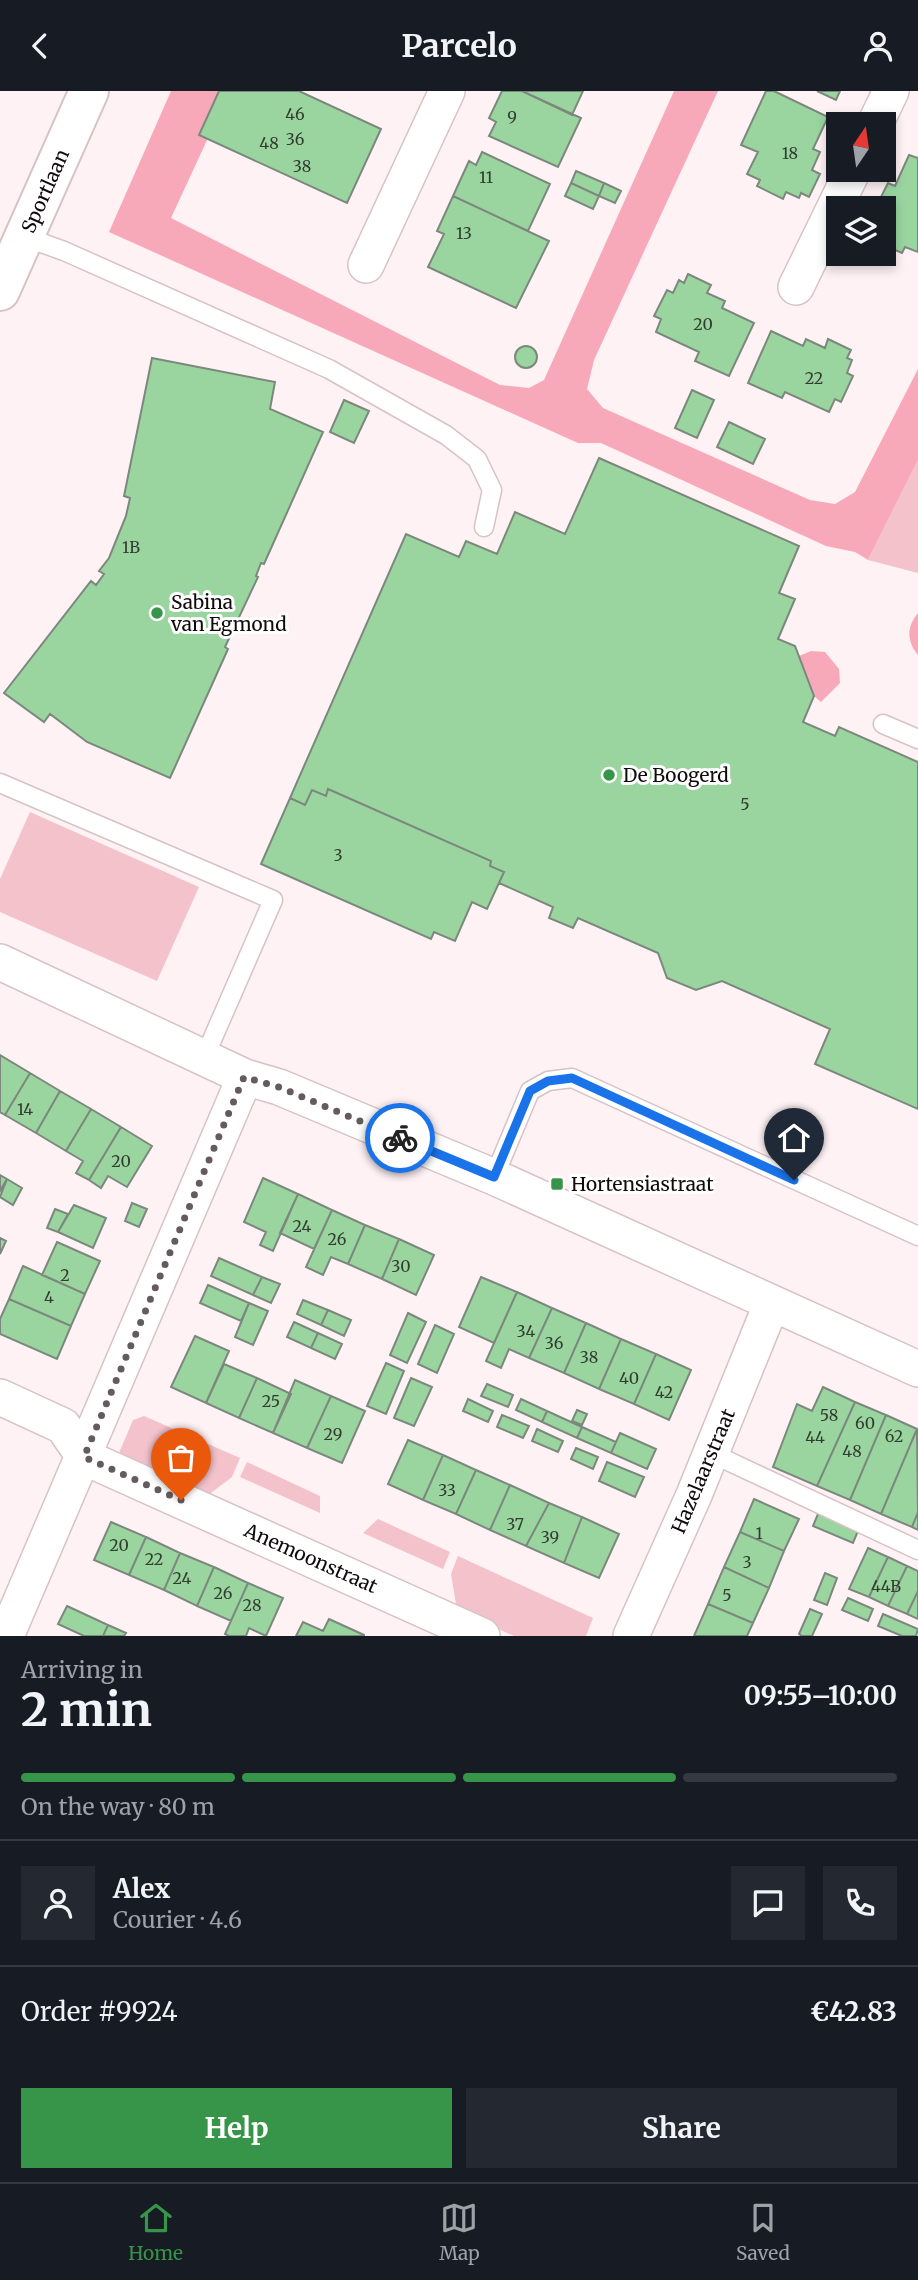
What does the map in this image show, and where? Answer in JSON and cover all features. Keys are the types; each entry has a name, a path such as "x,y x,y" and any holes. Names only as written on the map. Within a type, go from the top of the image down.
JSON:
{"street":[{"name":"Sportlaan","path":"0,291 89,91"},
{"path":"366,265 447,91"},
{"path":"881,112 891,91"},
{"path":"796,287 847,182"},
{"path":"0,962 205,1056 244,1077 279,1087 494,1177 918,1370"},
{"path":"6,1636 244,1077"},
{"name":"Hazelaarstraat","path":"631,1636 711,1454 771,1305"},
{"path":"0,1397 63,1426 84,1457"},
{"name":"Anemoonstraat","path":"84,1457 482,1636"}],"lane":[{"path":"25,237 64,251 329,369 446,435 477,459 492,489 484,527"},
{"path":"883,724 918,739"},
{"path":"0,783 273,900 205,1056"},
{"path":"494,1177 530,1091 548,1081 572,1078 918,1236"},
{"path":"711,1454 918,1550"}],"shaded area":[{"path":"171,91 219,91 208,138 171,218 500,385 529,388 544,380 674,91 718,91 594,360 587,389 603,408 810,500 835,504 855,492 918,369 918,460 868,560 855,552 826,546 601,443 578,443 109,232"},
{"path":"918,460 918,573 868,560"},
{"path":"918,613 918,655 911,644 909,634"},
{"path":"811,651 825,652 839,669 840,683 821,702 814,696 799,656"},
{"path":"30,812 199,887 157,981 0,912 0,879"},
{"path":"144,1416 240,1458 232,1477 203,1499 116,1460 133,1420"},
{"path":"247,1462 320,1496 320,1513 240,1477"},
{"path":"378,1519 450,1552 443,1569 363,1533"},
{"path":"458,1556 593,1618 586,1636 514,1636 457,1610 451,1574"}],"building":[{"path":"219,91 299,91 381,129 347,203 199,135"},
{"path":"502,91 522,91 581,118 558,167 489,136 496,122 489,118"},
{"path":"522,91 583,91 572,115"},
{"path":"766,91 774,91 826,116 813,149 820,152 812,170 820,174 809,197 801,193 799,198 786,192 783,199 757,186 760,180 747,174 758,152 741,145"},
{"path":"817,91 840,91 836,100"},
{"path":"482,152 550,184 528,231 453,196 469,161 476,165"},
{"path":"909,155 918,158 918,252 905,247 902,253 896,250 896,196 882,196 888,183 895,186"},
{"path":"576,171 604,183 599,196 571,183"},
{"path":"571,183 599,196 593,209 565,196"},
{"path":"604,183 621,191 615,203 599,196"},
{"path":"453,196 549,241 516,308 428,267 444,234 437,231"},
{"path":"688,274 711,285 707,293 725,301 722,308 754,323 729,376 695,361 699,352 656,332 661,319 654,316 667,290 673,293 679,280 684,283"},
{"path":"771,331 803,346 806,339 825,348 828,339 851,350 847,358 852,360 847,373 853,376 841,402 835,399 829,412 785,392 782,398 748,383"},
{"path":"522,346 530,346 537,353 537,361 530,368 522,368 515,361 515,353"},
{"path":"152,358 275,382 270,409 323,432 264,564 261,563 256,576 258,577 225,647 228,649 170,778 87,742 50,714 44,722 4,693 91,581 96,585 104,574 99,571 109,558 126,516 130,498 124,496"},
{"path":"692,390 714,400 697,438 675,428"},
{"path":"344,400 369,411 354,443 330,432"},
{"path":"729,422 765,439 753,464 717,447"},
{"name":"De Boogerd","path":"599,458 799,546 779,593 795,599 778,639 795,646 814,696 803,722 835,736 839,727 918,762 918,1109 815,1064 830,1029 722,981 696,990 667,978 658,953 578,918 573,928 549,918 553,907 499,883 504,872 490,866 491,861 328,789 326,796 312,790 305,805 290,798 406,534 459,557 466,541 497,554 515,512 565,534"},
{"path":"328,789 491,861 490,866 504,872 487,909 472,902 455,941 434,932 431,939 261,864 290,798 305,805 312,790 326,796"},
{"path":"0,1055 30,1073 5,1115 0,1112"},
{"path":"30,1073 60,1091 36,1133 5,1115"},
{"path":"60,1091 91,1109 66,1151 36,1133"},
{"path":"91,1109 121,1127 89,1180 76,1173 83,1161 66,1151"},
{"path":"121,1127 152,1146 127,1187 108,1176 101,1188 89,1180"},
{"path":"0,1175 7,1179 0,1191"},
{"path":"263,1178 298,1194 273,1251 260,1245 266,1232 244,1222"},
{"path":"7,1179 22,1188 13,1205 0,1197"},
{"path":"298,1194 332,1210 314,1249 280,1233"},
{"path":"132,1203 147,1209 139,1227 125,1221"},
{"path":"74,1205 106,1218 93,1248 58,1232"},
{"path":"55,1209 68,1214 58,1232 47,1228"},
{"path":"332,1210 365,1225 348,1264 331,1257 323,1275 306,1267"},
{"path":"365,1225 399,1239 382,1279 348,1264"},
{"path":"0,1238 6,1241 0,1254"},
{"path":"399,1239 434,1255 416,1295 382,1279"},
{"path":"57,1242 100,1261 85,1294 42,1275"},
{"path":"219,1258 262,1277 253,1295 211,1276"},
{"path":"23,1266 85,1294 71,1326 9,1299"},
{"path":"262,1277 280,1284 271,1303 253,1295"},
{"path":"481,1277 517,1292 494,1343 459,1327"},
{"path":"208,1285 249,1303 241,1321 200,1303"},
{"path":"517,1292 552,1308 529,1358 509,1349 501,1368 486,1361"},
{"path":"9,1299 71,1326 57,1359 0,1334 0,1319"},
{"path":"303,1300 328,1310 321,1325 297,1314"},
{"path":"249,1303 268,1311 253,1345 235,1337"},
{"path":"552,1308 586,1323 564,1373 529,1358"},
{"path":"328,1310 351,1320 344,1336 321,1325"},
{"path":"408,1313 426,1322 407,1363 390,1355"},
{"path":"294,1322 318,1333 311,1348 287,1337"},
{"path":"586,1323 621,1339 599,1389 564,1373"},
{"path":"435,1325 454,1334 437,1373 418,1364"},
{"path":"318,1333 342,1344 335,1359 311,1348"},
{"path":"195,1336 229,1351 206,1403 171,1387"},
{"path":"621,1339 656,1354 634,1404 599,1389"},
{"path":"656,1354 691,1370 669,1420 634,1404"},
{"path":"386,1363 404,1371 386,1414 367,1406"},
{"path":"224,1364 257,1378 239,1418 206,1403"},
{"path":"257,1378 291,1394 273,1433 239,1418"},
{"path":"411,1378 432,1387 414,1426 394,1418"},
{"path":"295,1380 331,1396 307,1448 273,1433"},
{"path":"487,1384 513,1395 508,1407 481,1396"},
{"path":"823,1387 855,1402 817,1486 773,1467 797,1404 812,1411"},
{"path":"331,1396 365,1411 342,1463 307,1448"},
{"path":"468,1399 493,1411 488,1422 463,1411"},
{"path":"521,1399 547,1411 542,1422 516,1410"},
{"path":"855,1402 886,1415 850,1500 817,1486"},
{"path":"577,1410 587,1414 582,1425 572,1421"},
{"path":"547,1411 582,1427 577,1438 542,1422"},
{"path":"502,1415 529,1426 523,1438 497,1427"},
{"path":"886,1415 917,1429 881,1514 850,1500"},
{"path":"582,1427 616,1442 611,1453 577,1438"},
{"path":"537,1429 563,1441 558,1452 532,1441"},
{"path":"917,1429 918,1512 912,1527 881,1514"},
{"path":"620,1433 656,1449 647,1469 611,1453"},
{"path":"408,1440 443,1455 423,1500 388,1484"},
{"path":"576,1448 598,1457 593,1469 571,1459"},
{"path":"443,1455 476,1470 456,1514 423,1500"},
{"path":"607,1462 644,1477 635,1497 599,1481"},
{"path":"476,1470 510,1485 490,1530 456,1514"},
{"path":"510,1485 549,1503 526,1546 490,1530"},
{"path":"754,1499 799,1519 784,1551 740,1532"},
{"path":"549,1503 582,1517 564,1563 526,1546"},
{"path":"820,1509 860,1526 853,1543 813,1526"},
{"path":"918,1512 918,1530 912,1527"},
{"path":"582,1517 619,1534 599,1578 564,1563"},
{"path":"111,1522 146,1537 129,1575 94,1560"},
{"path":"740,1532 784,1551 769,1588 724,1567"},
{"path":"146,1537 180,1553 164,1590 129,1575"},
{"path":"868,1548 888,1557 869,1597 849,1589"},
{"path":"180,1553 214,1567 197,1606 164,1590"},
{"path":"888,1557 907,1566 888,1606 869,1597"},
{"path":"907,1566 918,1571 918,1591 907,1614 888,1606"},
{"path":"214,1567 248,1583 231,1621 197,1606"},
{"path":"724,1567 769,1588 753,1623 708,1604"},
{"path":"825,1573 837,1578 827,1605 814,1600"},
{"path":"248,1583 283,1598 266,1636 249,1628 246,1636 229,1636 225,1634"},
{"path":"918,1591 918,1619 907,1614"},
{"path":"848,1598 873,1609 868,1621 842,1610"},
{"path":"708,1604 753,1623 747,1636 694,1636"},
{"path":"67,1606 108,1625 103,1636 84,1636 58,1624"},
{"path":"810,1609 822,1614 812,1636 802,1636 799,1634"},
{"path":"883,1614 918,1629 916,1636 902,1636 878,1626"},
{"path":"329,1619 364,1636 296,1636 303,1622 323,1631"},
{"path":"108,1625 126,1633 124,1636 103,1636"}],"way so far":[{"path":"181,1500 84,1457 244,1077 279,1087 400,1138"}],"place":[{"name":"Sabina van Egmond","path":"157,613"},
{"name":"De Boogerd","path":"609,775"},
{"name":"Hortensiastraat","path":"557,1184"}],"route":[{"path":"400,1138 494,1177 530,1091 548,1081 572,1078 794,1180"}]}
